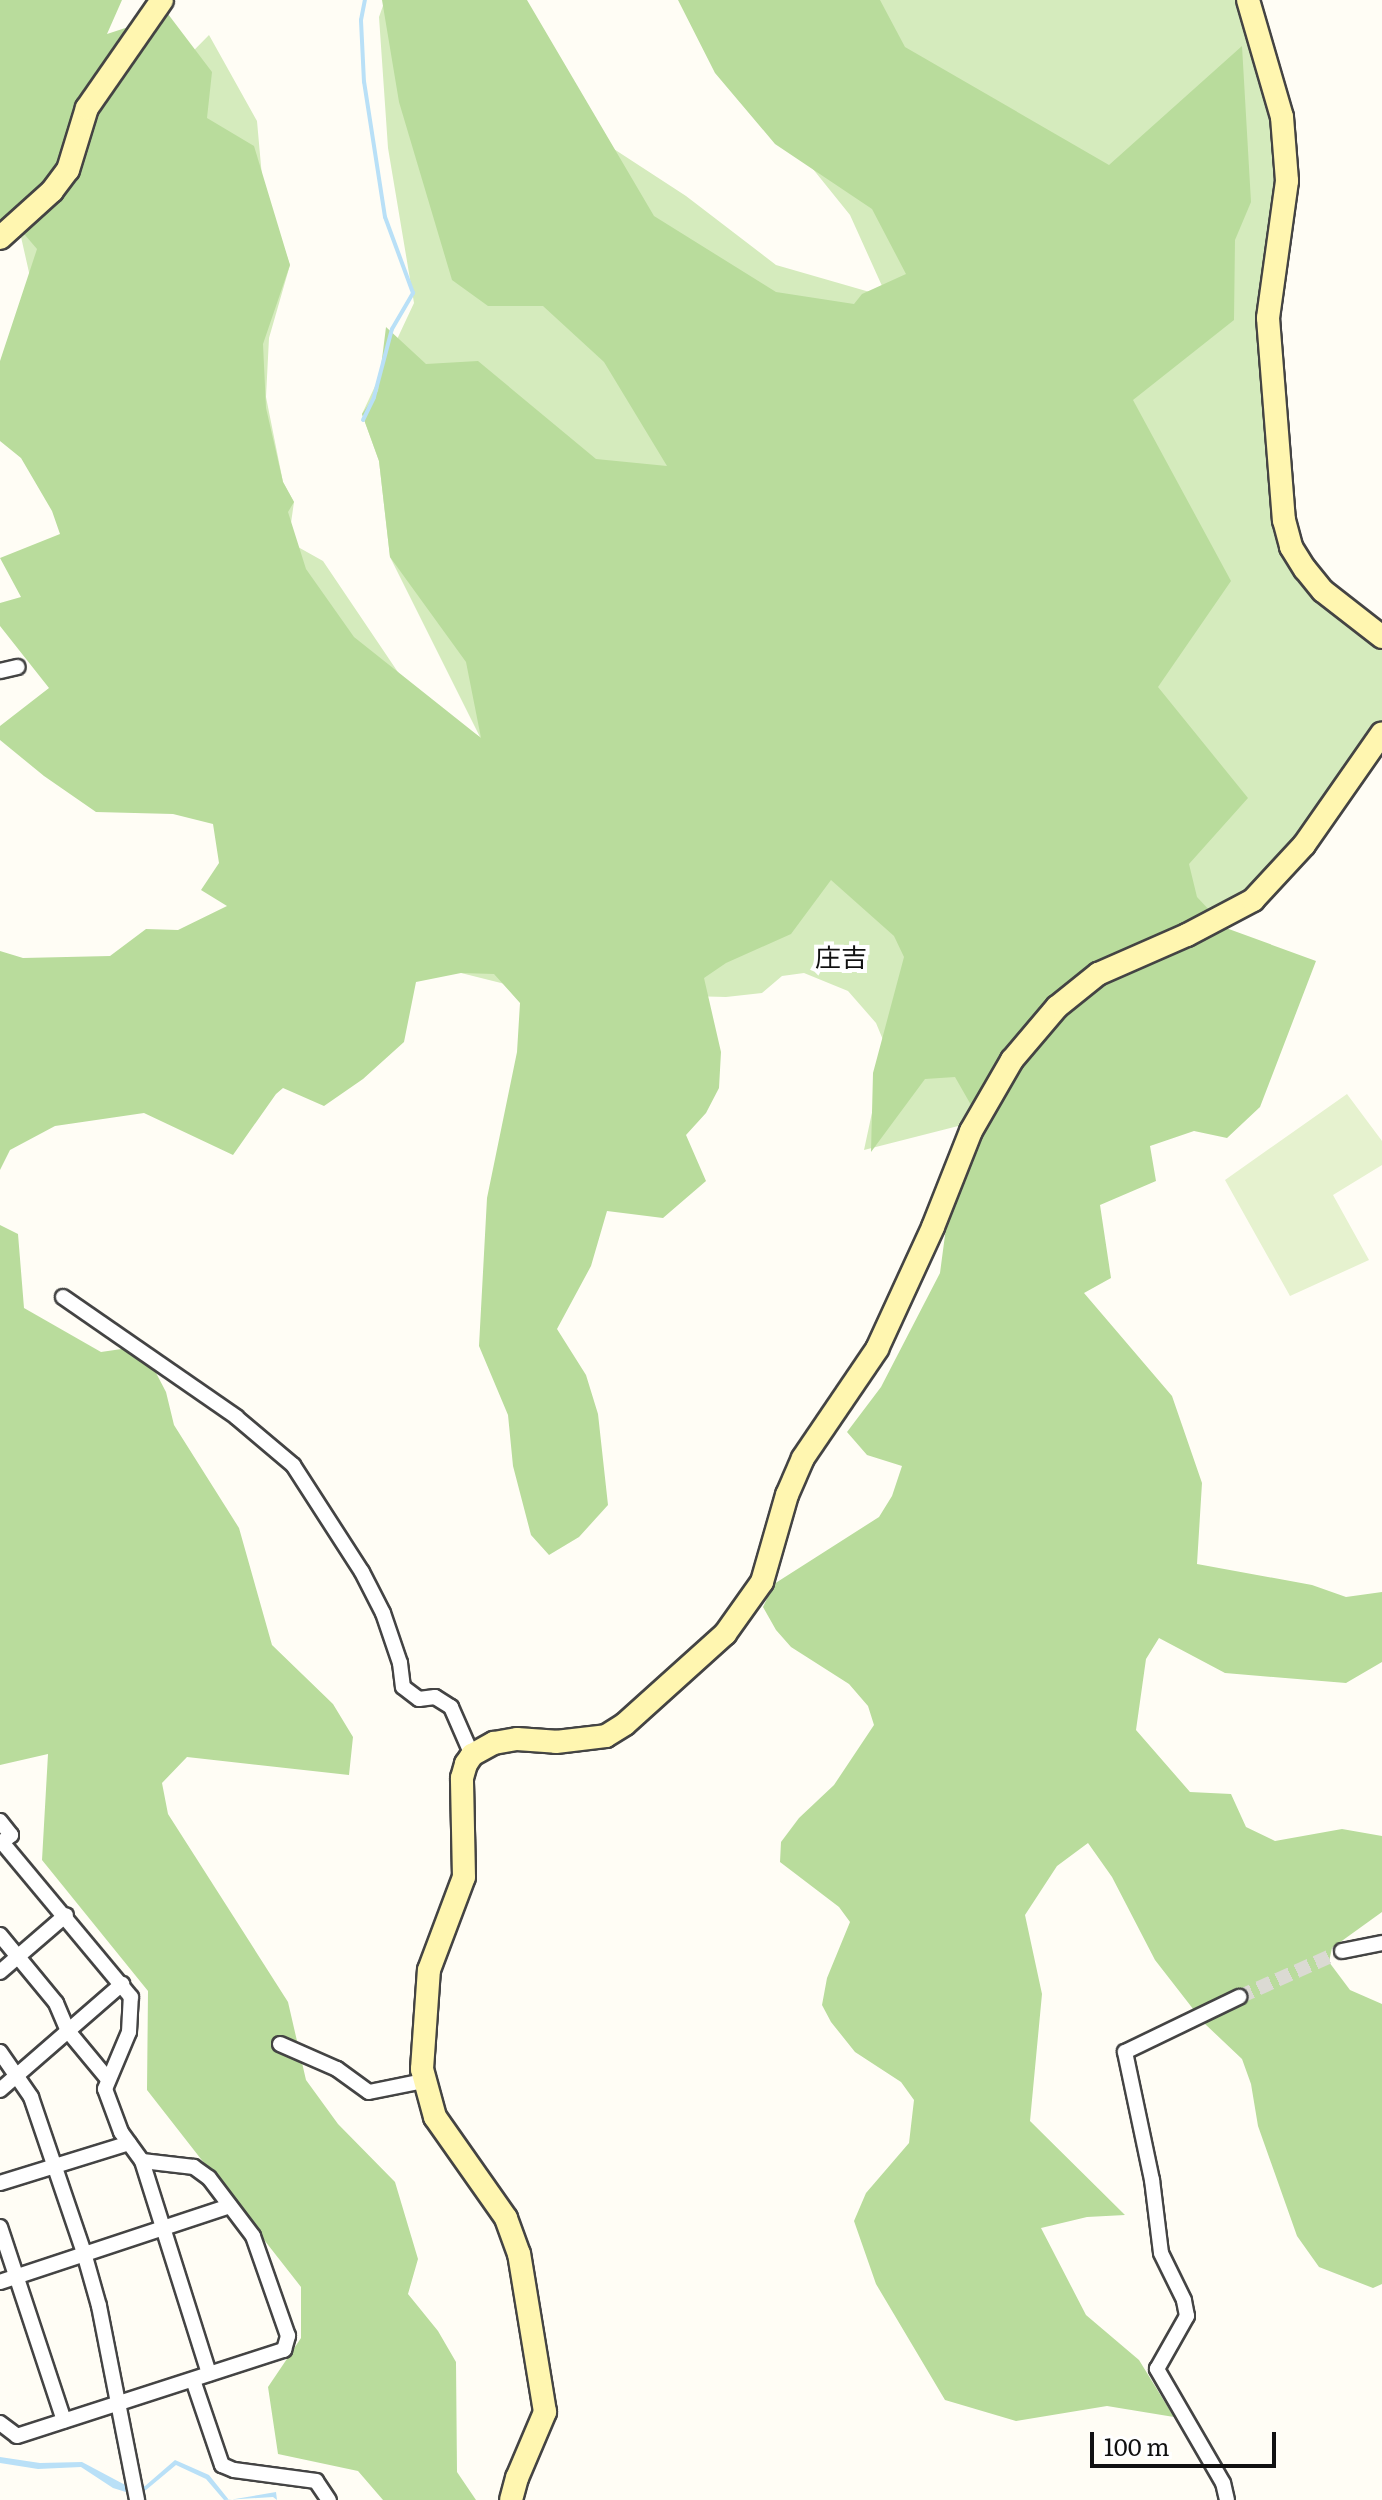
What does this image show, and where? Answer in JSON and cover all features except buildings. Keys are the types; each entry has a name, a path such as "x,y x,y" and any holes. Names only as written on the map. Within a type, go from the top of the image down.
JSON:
{"street":[{"path":"0,238 52,191 68,170 87,108 162,0"},
{"path":"1248,0 1282,117 1287,181 1268,318 1284,520 1291,547 1323,591 1382,637"},
{"path":"0,671 18,667"},
{"path":"511,2500 545,2412 519,2254 506,2218 435,2117 423,2081 429,1970 464,1877 462,1778 472,1755 494,1743 517,1739 556,1742 606,1736 625,1724 725,1634 762,1582 787,1495 803,1458 877,1349 933,1227 971,1131 1012,1060 1057,1007 1098,974 1187,935 1253,900 1304,845 1382,733"},
{"path":"63,1297 248,1426 293,1465 340,1537 383,1613 400,1663 403,1687 419,1699 435,1697 451,1707 472,1755"},
{"path":"0,1821 11,1835 1,1843 66,1915 131,1997 131,2021 107,2078 109,2104 142,2161 209,2374"},
{"path":"0,1972 66,1915"},
{"path":"0,1935 56,2003 68,2031 107,2078"},
{"path":"1342,1951 1382,1943"},
{"path":"0,2090 122,1984"},
{"path":"1227,2500 1223,2483 1157,2369 1187,2316 1184,2300 1161,2253 1155,2226 1152,2180 1125,2052 1239,1997"},
{"path":"280,2044 337,2069 369,2092 423,2081"},
{"path":"0,2052 31,2097 84,2253 99,2306 137,2500"},
{"path":"0,2183 129,2143"},
{"path":"0,2423 17,2436 284,2350 288,2336 253,2236 209,2178 194,2167 142,2161"},
{"path":"0,2282 230,2206"},
{"path":"0,2227 64,2421"},
{"path":"193,2380 222,2465 234,2470 316,2481 329,2500"}],"green space":[{"path":"0,0 122,0 107,34 168,14 212,72 207,118 254,146 290,265 263,344 266,408 283,482 294,502 288,512 306,569 354,637 481,738 466,662 390,557 379,461 362,414 378,391 386,327 426,364 478,361 596,459 667,466 604,362 543,306 488,306 452,280 399,102 382,0 527,0 654,216 776,292 854,304 862,294 906,274 872,209 775,144 715,73 678,0 880,0 905,47 1109,165 1242,46 1251,202 1235,240 1234,320 1133,400 1231,581 1158,687 1248,798 1189,864 1197,897 1226,928 1316,961 1260,1107 1227,1138 1194,1131 1150,1146 1156,1181 1100,1205 1111,1278 1084,1293 1172,1396 1202,1483 1197,1564 1312,1585 1346,1597 1382,1592 1382,1662 1346,1683 1225,1673 1159,1638 1146,1659 1136,1730 1190,1792 1231,1794 1246,1827 1275,1841 1342,1829 1382,1836 1382,1912 1332,1948 1329,1962 1350,1990 1382,2004 1382,2284 1373,2288 1319,2267 1297,2236 1258,2126 1251,2084 1242,2059 1204,2023 1155,1960 1112,1877 1088,1843 1057,1866 1025,1915 1042,1994 1030,2121 1125,2215 1087,2217 1041,2228 1086,2315 1139,2360 1174,2417 1107,2406 1016,2421 945,2400 876,2284 854,2221 866,2193 909,2143 914,2100 901,2082 855,2052 831,2022 822,2005 827,1978 850,1922 839,1907 780,1862 781,1842 799,1818 834,1785 874,1725 868,1706 849,1684 791,1647 776,1630 763,1607 774,1584 879,1517 892,1496 902,1466 867,1455 847,1432 881,1387 940,1273 947,1220 971,1105 955,1077 925,1079 871,1152 873,1073 904,957 894,936 831,880 791,934 726,963 704,978 721,1052 719,1088 706,1113 686,1135 706,1181 663,1218 607,1211 591,1266 557,1329 586,1375 598,1414 608,1505 579,1537 549,1555 531,1535 513,1466 508,1415 479,1346 487,1198 517,1052 520,1003 494,974 461,973 416,982 404,1042 363,1079 324,1106 283,1088 233,1155 144,1113 55,1126 10,1150 0,1170 0,951 23,958 110,956 146,929 178,930 227,906 201,890 219,863 213,824 173,814 96,812 0,740 0,726 49,688 0,626 0,603 21,597 0,558 60,534 52,511 21,458 0,441 0,361 37,249 19,228 0,240"},
{"path":"385,0 686,196 776,265 887,297 850,215 796,148 689,0 1240,0 1277,120 1276,186 1263,284 1285,540 1382,644 1382,725 1283,862 970,1123 864,1150 886,1047 876,1023 848,991 804,973 782,976 762,993 726,997 537,992 461,973 94,561 19,228 209,35 257,121 263,188 290,265 269,338 266,397 283,482 294,502 290,530 298,547 323,561 412,693 480,737 390,557 379,461 362,414 414,303 388,148 379,17"},
{"path":"1347,1094 1382,1141 1382,1165 1333,1195 1369,1260 1290,1296 1225,1180"},
{"path":"0,1225 18,1234 24,1308 101,1352 142,1346 166,1392 174,1425 239,1528 272,1645 333,1704 353,1737 349,1775 187,1757 162,1783 168,1814 288,2002 306,2080 338,2124 395,2182 418,2259 408,2294 438,2331 456,2362 457,2472 476,2500 383,2500 358,2471 278,2454 268,2387 301,2338 301,2287 147,2090 148,1991 42,1860 48,1754 0,1765"}],"water":[{"path":"0,2457 40,2463 82,2462 129,2487 145,2486 175,2460 209,2475 229,2500 224,2500 206,2479 176,2465 146,2490 129,2493 113,2488 81,2467 38,2469 0,2463"},
{"path":"276,2492 277,2500 273,2497 232,2500"}],"waterway":[{"path":"363,420 374,397 392,329 413,293 385,217 364,82 361,20 365,0"}],"tunnel":[{"path":"1239,1997 1342,1951"}],"district":[{"name":"庄吉","path":"841,956"}]}
